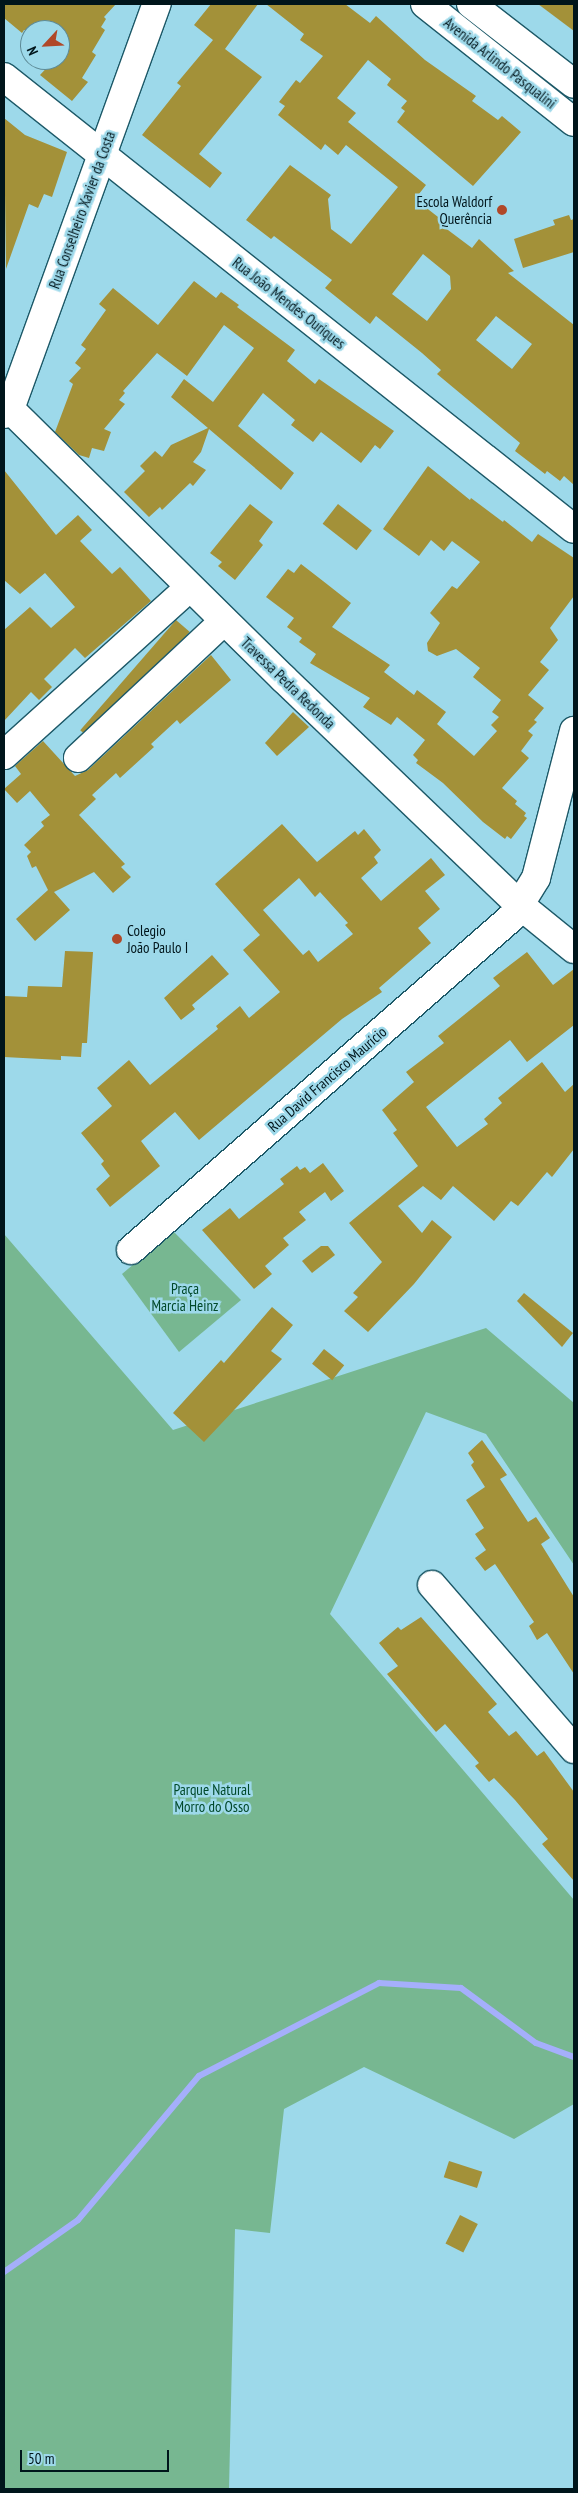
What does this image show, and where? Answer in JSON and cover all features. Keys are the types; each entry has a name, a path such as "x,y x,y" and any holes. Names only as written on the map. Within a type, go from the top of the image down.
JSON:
{"street":[{"name":"Rua Conselheiro Xavier da Costa","path":"7,411 157,4"},
{"name":"Avenida Arlindo Pasqualini","path":"425,4 574,122"},
{"name":"Avenida Arlindo Pasqualini","path":"470,4 574,84"},
{"name":"Rua João Mendes Ouriques","path":"4,77 574,529"},
{"name":"Travessa Pedra Redonda","path":"7,411 521,906 574,948"},
{"path":"4,754 190,588"},
{"path":"78,758 224,621"},
{"path":"521,906 536,878 574,731"},
{"name":"Rua David Francisco Maurício","path":"130,1250 521,906"},
{"path":"432,1585 574,1749"}],"green space":[{"name":"Praça Marcia Heinz","path":"173,1231 241,1300 179,1352 122,1274"},
{"name":"Parque Natural Morro do Osso","path":"4,1234 173,1430 486,1328 574,1403 574,1565 486,1434 426,1412 330,1614 574,1900 574,2104 514,2139 364,2067 284,2109 270,2233 235,2229 229,2489 4,2489"}],"building":[{"path":"4,4 116,4 104,17 106,19 101,27 105,30 92,52 96,55 82,78 88,82 72,101 40,75 45,70 70,70 70,20 20,20 20,31 4,18"},
{"path":"211,4 258,4 225,49 262,77 199,154 222,173 210,188 142,135 181,86 177,83 213,40 194,25"},
{"path":"266,4 345,4 370,23 376,16 425,60 476,96 472,101 498,120 502,116 521,132 473,186 397,122 405,111 401,108 407,101 387,85 391,79 368,60 337,98 356,113 348,122 426,185 415,199 447,224 444,227 472,248 479,239 514,271 508,273 574,325 574,485 564,476 560,481 547,471 545,474 515,451 520,443 437,374 441,370 422,353 376,316 370,324 325,288 332,280 274,236 271,239 246,220 290,165 331,195 328,199 331,229 351,244 398,187 346,145 338,155 325,144 321,150 278,115 285,106 279,102 296,80 300,83 323,56 300,40 304,34","holes":["423,254 450,276 451,289 427,321 392,294","496,316 532,344 512,369 476,340"]},
{"path":"538,4 574,4 574,31"},
{"path":"4,118 25,135 67,152 52,197 44,194 38,208 29,204 6,269"},
{"path":"569,215 571,220 574,219 574,252 523,268 514,239 555,225 553,220"},
{"path":"194,281 216,298 221,292 239,305 237,307 295,350 287,361 315,384 319,379 394,431 380,449 375,445 361,463 321,432 313,442 291,425 295,420 263,393 238,426 294,473 281,490 209,429 201,452 193,462 206,470 193,486 190,483 162,510 160,507 149,517 124,492 145,471 140,466 155,451 162,457 171,445 208,428 171,397 184,379 213,402 254,348 224,325 187,376 157,353 123,391 125,393 119,400 125,404 104,429 111,432 104,451 92,448 89,458 79,455 55,432 73,384 69,381 81,368 75,363 86,349 81,345 106,310 99,304 113,288 158,325"},
{"path":"428,466 470,500 471,498 503,522 504,520 532,542 538,534 574,558 574,596 550,628 558,640 540,662 549,670 528,695 544,708 534,720 537,722 528,731 533,735 521,751 529,758 502,788 517,801 515,804 526,813 524,816 527,818 511,839 507,836 505,839 483,822 443,783 416,763 418,760 413,755 425,740 397,717 391,725 363,707 370,698 310,663 316,654 299,642 302,638 287,627 294,618 266,597 288,569 294,573 301,564 351,603 332,627 390,665 384,672 414,695 417,690 446,712 437,724 474,756 497,731 491,725 499,717 492,712 501,700 473,677 480,668 456,649 437,656 428,651 427,643 440,623 430,613 452,586 457,589 480,562 452,541 444,551 431,540 419,556 383,529"},
{"path":"4,470 56,535 78,515 92,530 80,541 112,574 120,567 151,601 85,658 75,648 44,679 52,687 39,700 31,692 4,721 4,630 30,607 51,628 75,607 45,573 20,594 4,580"},
{"path":"250,504 273,522 259,541 263,545 235,580 218,566 222,562 210,553"},
{"path":"338,504 372,530 356,550 323,524"},
{"path":"176,620 190,632 94,742 80,730"},
{"path":"211,655 231,680 180,724 177,720 151,744 154,747 120,778 116,773 92,795 96,799 79,815 125,864 121,867 131,877 113,893 94,872 54,892 70,910 35,941 16,919 48,890 36,866 32,868 27,856 31,852 24,845 44,826 41,822 50,815 30,791 17,803 4,789 21,774 15,766 43,741 75,776 88,770"},
{"path":"293,712 309,727 277,756 265,743"},
{"path":"282,824 317,862 355,831 358,835 364,829 381,850 374,857 378,863 361,878 381,901 431,858 445,875 425,891 440,909 418,928 431,943 379,988 382,992 342,1019 199,1140 175,1112 141,1141 160,1166 110,1207 96,1189 110,1176 101,1164 104,1161 81,1133 112,1106 97,1088 129,1060 150,1085 218,1029 216,1026 240,1006 249,1018 280,992 243,950 260,935 215,884","holes":["299,878 315,897 320,892 348,923 345,925 353,934 318,962 309,950 303,955 263,910"]},
{"path":"65,951 93,952 87,1043 82,1043 81,1057 61,1056 61,1060 4,1057 4,996 27,997 28,986 62,987"},
{"path":"527,952 553,985 574,969 574,1025 527,1062 510,1040 426,1107 457,1147 488,1124 484,1119 502,1103 498,1098 542,1062 565,1092 574,1084 574,1149 552,1177 547,1172 518,1206 511,1201 494,1221 453,1186 441,1200 423,1186 398,1206 422,1233 432,1220 452,1237 414,1284 368,1332 344,1311 358,1297 353,1293 382,1262 349,1223 418,1166 393,1133 397,1130 382,1110 414,1082 406,1072 444,1043 438,1036 500,986 493,978"},
{"path":"212,955 229,974 192,1005 195,1009 181,1020 164,998"},
{"path":"323,1163 344,1191 331,1201 325,1192 299,1212 306,1220 283,1238 289,1245 265,1266 272,1274 254,1289 202,1230 230,1208 239,1219 284,1184 280,1179 297,1166 300,1170 305,1167 310,1173"},
{"path":"321,1246 328,1246 335,1255 312,1273 302,1261"},
{"path":"524,1293 573,1333 562,1347 517,1301"},
{"path":"272,1307 293,1325 271,1351 282,1359 204,1442 173,1413 221,1360 224,1363"},
{"path":"324,1349 344,1365 332,1380 312,1364"},
{"path":"482,1440 507,1475 500,1479 528,1522 536,1517 550,1538 541,1544 574,1597 574,1674 547,1633 537,1640 529,1626 534,1622 495,1564 485,1571 475,1558 486,1550 475,1534 484,1528 466,1500 485,1487 471,1465 474,1462 468,1453"},
{"path":"421,1617 497,1704 488,1712 509,1736 516,1731 537,1756 544,1751 574,1792 574,1881 542,1844 548,1839 515,1800 494,1778 489,1782 475,1766 479,1763 445,1724 436,1732 387,1674 398,1666 379,1643 398,1627 401,1630"},
{"path":"449,2161 482,2172 477,2188 444,2177"},
{"path":"460,2215 478,2224 463,2253 445,2244"}],"waterway":[{"path":"4,2272 78,2220 199,2076 379,1983 461,1988 536,2043 574,2057"}],"place":[{"name":"Escola Waldorf Querência","path":"502,210"},
{"name":"Colegio João Paulo I","path":"117,939"}]}
